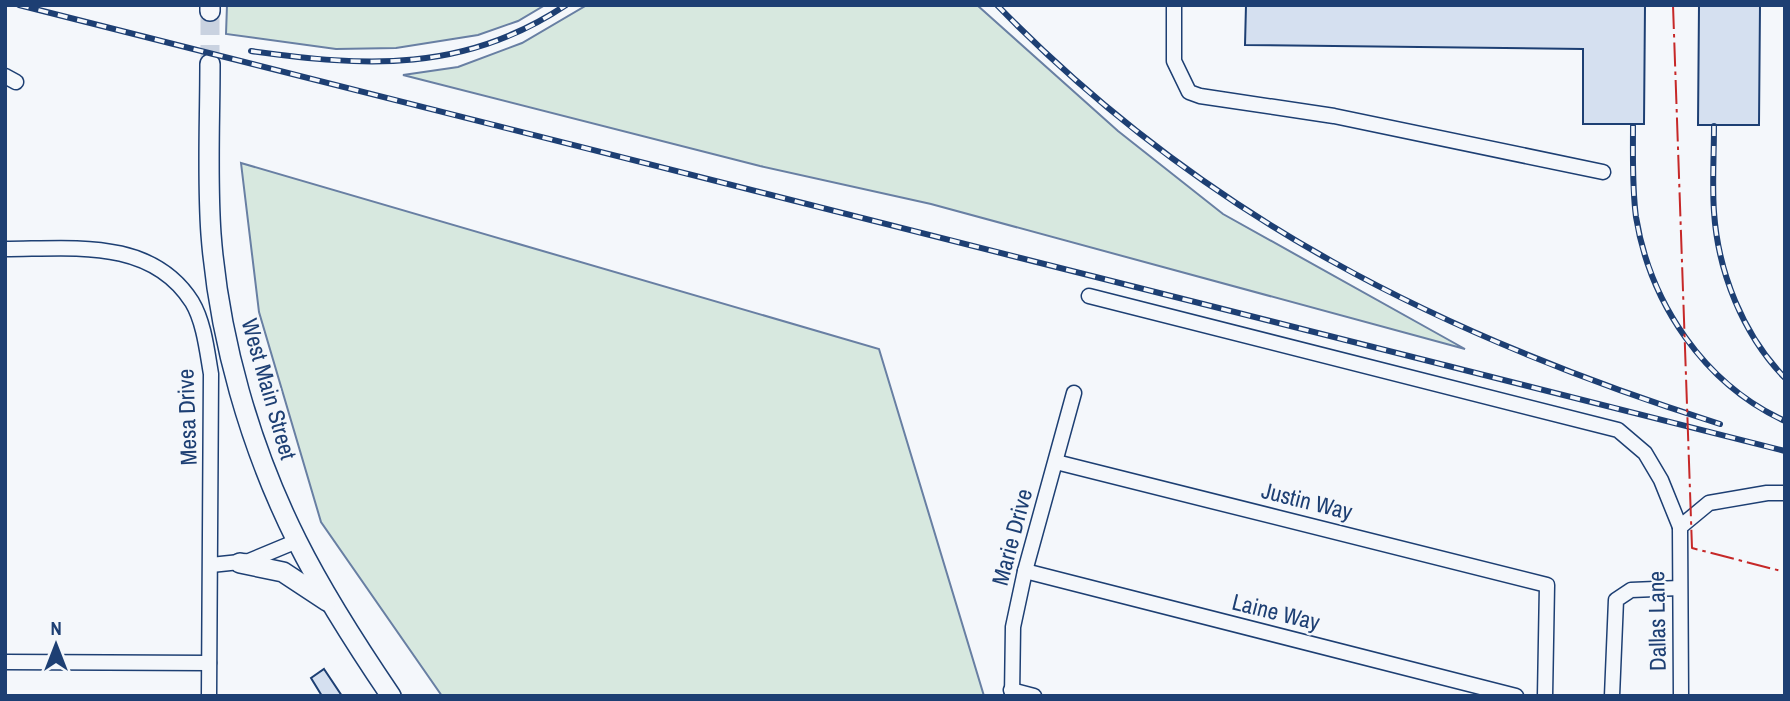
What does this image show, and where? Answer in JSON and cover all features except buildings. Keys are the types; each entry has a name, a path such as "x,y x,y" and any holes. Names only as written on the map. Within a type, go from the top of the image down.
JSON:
{"main road":[{"name":"West Main Street","path":"210,64 211,234 222,314 245,410 297,541 332,605 391,696"},
{"path":"240,563 283,572 332,605"}],"street":[{"path":"1174,5 1174,61 1189,92 1200,96 1334,116 1603,172"},
{"name":"Mesa Drive","path":"5,249 99,250 124,253 162,272 181,288 193,303 211,374 209,696"},
{"path":"1090,296 1618,430 1645,453 1661,480 1680,527 1709,503 1767,493 1785,493"},
{"name":"Marie Drive","path":"1012,693 1013,627 1025,571 1074,393"},
{"name":"Justin Way","path":"1056,462 1547,585 1545,696"},
{"name":"Dallas Lane","path":"1680,527 1681,696"},
{"path":"211,565 240,563 297,541"},
{"name":"Laine Way","path":"1025,571 1516,696"},
{"path":"1612,696 1616,600 1631,590 1679,588"},
{"path":"5,662 209,663"},
{"path":"1012,693 1034,696"}],"shaded area":[{"path":"227,5 545,5 518,21 478,35 396,48 336,49 226,34"},
{"path":"587,5 977,5 1118,131 1223,214 1465,349 931,204 760,166 403,75 458,67 522,43"},
{"path":"241,163 879,349 984,696 442,696 321,522 259,312"}],"tunnel":[{"path":"210,11 210,64"}],"railway":[{"path":"19,5 1785,451"},
{"path":"251,51 334,60 374,61 452,54 490,43 528,27 566,5"},
{"path":"997,5 1076,80 1158,148 1243,208 1332,261 1423,309 1519,351 1720,424"},
{"path":"1633,126 1636,217 1643,249 1668,310 1706,363 1730,386 1785,421"},
{"path":"1714,126 1714,212 1716,235 1727,280 1745,322 1770,361 1785,378"}],"power":[{"path":"1673,5 1692,548 1785,572"}]}
